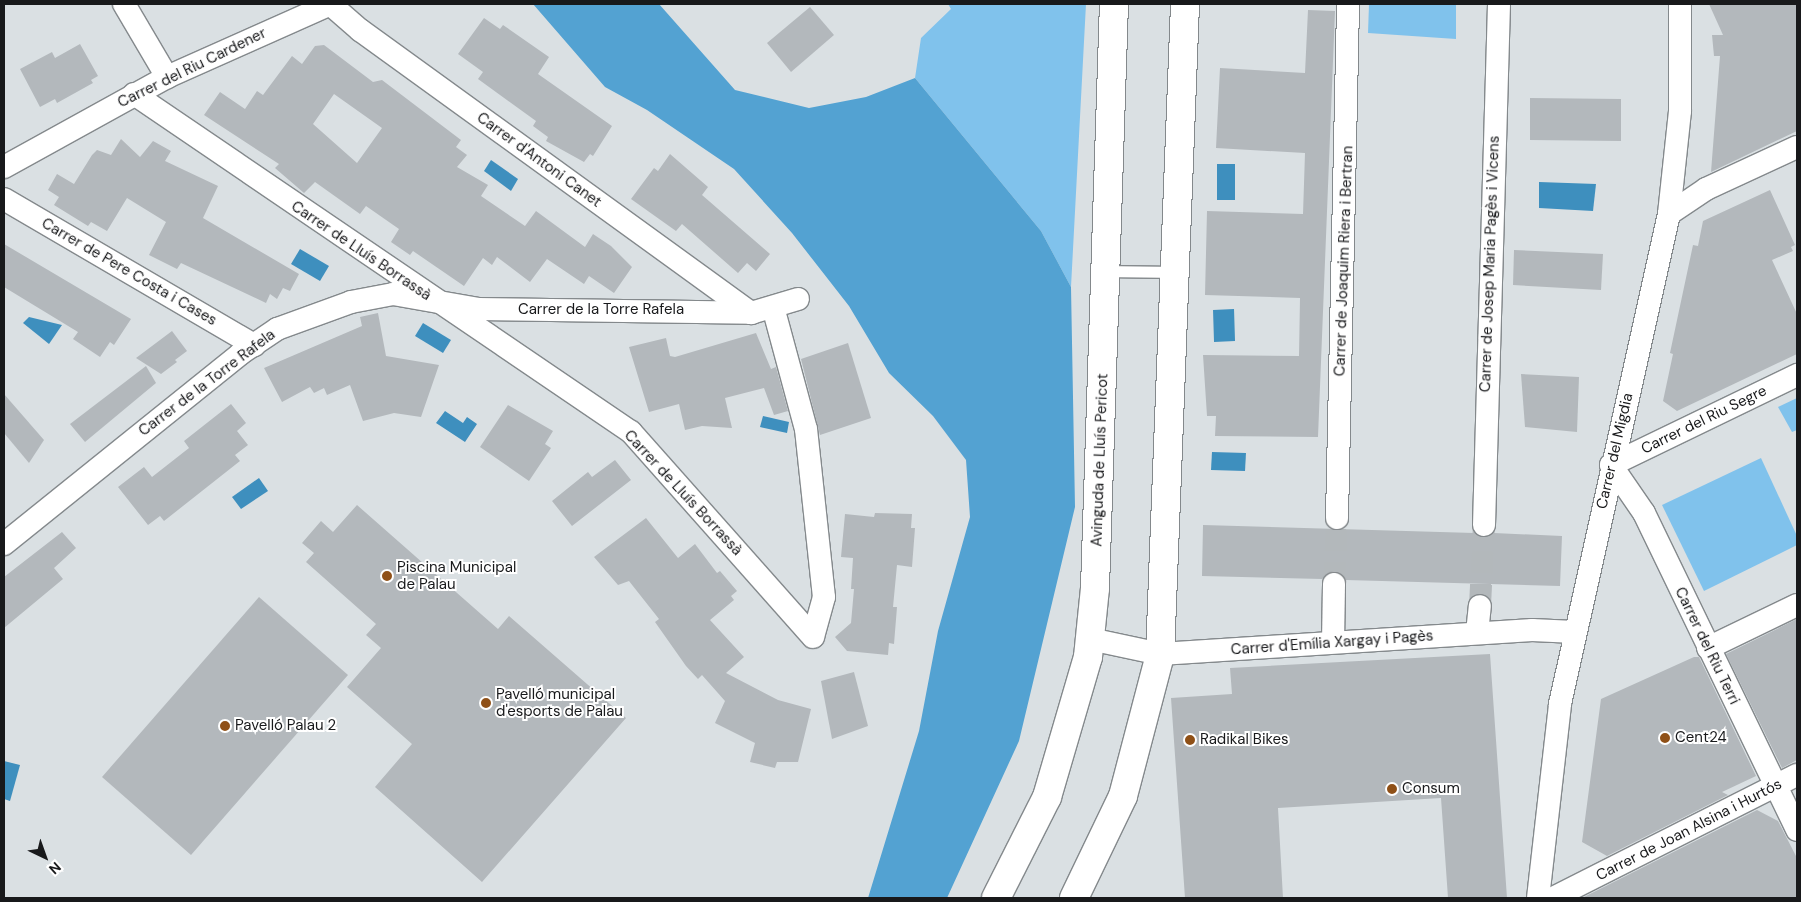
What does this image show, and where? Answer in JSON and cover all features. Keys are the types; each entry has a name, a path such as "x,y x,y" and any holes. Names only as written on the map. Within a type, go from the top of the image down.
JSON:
{"street":[{"path":"124,4 167,76"},
{"name":"Carrer del Riu Cardener","path":"4,167 167,76 331,4"},
{"name":"Carrer d'Antoni Canet","path":"331,4 360,30 751,313"},
{"name":"Avinguda de Lluís Pericot","path":"996,898 1050,789 1083,685 1090,639 1106,271 1114,4"},
{"path":"1074,898 1123,796 1160,654 1185,4"},
{"name":"Carrer de Joaquim Riera i Bertran","path":"1337,518 1348,4"},
{"name":"Carrer de Josep Maria Pagès i Vicens","path":"1484,525 1499,4"},
{"name":"Carrer del Migdia","path":"1538,898 1560,704 1611,465 1669,214 1680,111 1680,4"},
{"name":"Carrer de Lluís Borrassà","path":"134,94 434,300 631,432 813,637 824,596 807,438 773,307"},
{"path":"1669,214 1706,189 1797,147"},
{"name":"Carrer de Pere Costa i Cases","path":"4,200 254,345"},
{"name":"Carrer de la Torre Rafela","path":"4,544 254,345 277,329 351,302 393,294 478,309 751,313 798,299"},
{"name":"Carrer del Riu Segre","path":"1611,465 1797,375"},
{"name":"Carrer del Riu Terri","path":"1611,465 1644,513 1797,830"},
{"path":"1333,642 1334,584"},
{"path":"1708,648 1797,605"},
{"path":"1477,633 1480,606"},
{"name":"Carrer d'Emília Xargay i Pagès","path":"1090,639 1160,654 1532,630 1575,632"},
{"name":"Carrer de Joan Alsina i Hurtós","path":"1554,898 1797,775"}],"lane":[{"path":"1106,271 1176,272"}],"shaded area":[{"path":"533,4 659,4 735,90 809,108 866,97 915,78 1041,231 1071,287 1075,507 1019,741 947,898 868,898 919,731 938,631 970,517 966,460 933,416 889,373 849,306 792,233 734,169 647,110 605,87"},
{"path":"948,4 1086,4 1071,287 1041,231 915,78 921,38 951,9"},
{"path":"1369,4 1456,4 1456,39 1368,33"},
{"path":"491,160 518,179 511,191 484,171"},
{"path":"1217,164 1235,164 1235,200 1217,200"},
{"path":"1539,182 1596,184 1593,211 1539,208"},
{"path":"300,249 329,266 320,281 291,264"},
{"path":"1234,309 1235,341 1214,342 1213,310"},
{"path":"29,317 62,325 49,344 23,323"},
{"path":"423,323 451,340 443,353 415,336"},
{"path":"1797,398 1797,430 1792,432 1778,407"},
{"path":"445,411 463,423 467,417 477,424 465,442 436,423"},
{"path":"763,416 789,422 787,433 760,427"},
{"path":"1212,452 1246,453 1245,471 1211,470"},
{"path":"1761,458 1797,536 1797,545 1704,591 1662,505"},
{"path":"259,478 268,491 241,509 232,497"},
{"path":"4,761 20,765 10,801 4,799"}],"building":[{"path":"1709,4 1797,4 1797,131 1711,172 1720,56 1714,56 1712,35 1723,35"},
{"path":"810,7 834,35 791,72 767,43"},
{"path":"1308,10 1335,11 1318,437 1215,436 1216,416 1207,416 1203,355 1299,356 1300,298 1205,295 1207,211 1303,214 1305,153 1216,148 1220,68 1305,73"},
{"path":"484,18 500,29 503,25 549,57 538,74 612,126 593,156 590,154 584,162 546,141 548,137 533,126 536,121 478,79 483,72 458,54"},
{"path":"80,44 98,76 91,80 93,83 57,103 55,99 40,107 20,69 52,52 55,58"},
{"path":"324,45 373,82 382,80 461,140 456,147 467,155 457,167 488,185 481,196 525,226 536,211 585,247 593,234 611,246 632,267 614,293 589,276 584,284 547,259 530,282 497,257 492,265 483,258 464,286 413,251 410,255 391,242 399,229 366,206 360,214 315,182 304,193 275,168 279,164 204,115 220,92 245,109 257,91 263,95 292,56 302,64 315,46","holes":["334,94 382,128 357,163 313,124"]},
{"path":"1530,98 1621,99 1621,141 1530,140"},
{"path":"121,139 140,157 153,141 171,151 165,161 218,186 203,218 299,274 290,291 283,288 277,299 270,294 266,303 181,263 177,269 149,255 166,222 127,198 107,231 91,222 88,226 54,205 59,197 48,190 57,174 74,184 97,150 111,155"},
{"path":"670,154 708,187 702,195 770,254 756,271 747,263 738,273 682,224 676,231 631,199 654,168 658,171"},
{"path":"1770,190 1795,245 1791,247 1793,251 1772,260 1797,314 1797,354 1677,411 1663,401 1673,354 1670,353 1693,245 1698,246 1703,221"},
{"path":"4,244 131,319 114,345 110,342 100,357 73,339 78,332 4,287"},
{"path":"1514,250 1603,254 1601,290 1513,285"},
{"path":"378,313 386,356 439,365 421,417 394,413 363,421 350,385 327,395 324,388 314,393 310,387 282,402 264,368 362,326 360,317"},
{"path":"172,331 187,351 175,360 177,362 161,374 136,358"},
{"path":"756,333 771,369 776,367 788,411 774,415 764,388 725,398 732,428 702,426 685,430 679,404 649,412 629,347 666,338 670,356 675,357"},
{"path":"848,343 871,418 820,435 801,359"},
{"path":"146,366 156,383 85,442 70,424"},
{"path":"1521,374 1579,377 1577,432 1525,427"},
{"path":"4,394 44,440 29,463 4,433"},
{"path":"231,404 246,423 237,431 248,445 235,455 240,461 164,521 160,516 148,525 118,487 144,467 152,477 189,448 184,441"},
{"path":"508,405 553,431 545,444 551,448 529,481 480,447"},
{"path":"615,460 631,480 572,526 552,501 588,472 592,477"},
{"name":"Pavelló municipal d'esports de Palau","path":"357,505 498,629 509,616 626,718 482,882 375,787 412,744 347,687 381,648 366,635 376,624 306,562 314,553 302,543 321,521 333,532"},
{"path":"875,513 912,514 911,528 915,528 912,567 897,565 893,607 897,607 894,644 889,643 888,655 847,651 835,637 851,623 854,589 851,589 853,558 841,557 845,514 874,517"},
{"path":"646,518 678,558 695,544 717,573 720,571 737,591 731,596 734,600 710,620 744,657 726,673 778,700 811,709 798,762 777,762 775,768 750,762 755,743 715,723 725,701 702,675 698,679 686,666 655,622 659,619 629,581 618,585 594,557"},
{"path":"1203,525 1474,533 1484,538 1494,533 1562,536 1560,586 1346,580 1335,571 1322,579 1202,576"},
{"path":"62,532 76,548 54,568 63,579 4,628 4,577"},
{"name":"Pavelló Palau 2","path":"259,597 348,675 191,855 102,777"},
{"path":"1797,619 1797,760 1782,768 1726,654"},
{"path":"1490,654 1507,898 1448,898 1441,798 1278,808 1283,898 1185,898 1171,698 1232,694 1230,668"},
{"name":"Cent24","path":"1694,657 1699,657 1756,776 1722,792 1728,795 1607,856 1582,842 1601,699"},
{"path":"854,672 868,726 832,739 821,681"},
{"path":"1757,810 1778,821 1797,858 1797,898 1582,898"}],"tunnel":[{"path":"1334,584 1337,518"},
{"path":"1480,606 1484,525"}],"place":[{"name":"Piscina Municipal de Palau","path":"387,576"},
{"name":"Pavelló municipal d'esports de Palau","path":"486,703"},
{"name":"Pavelló Palau 2","path":"225,726"},
{"name":"Cent24","path":"1665,738"},
{"name":"Radikal Bikes","path":"1190,740"},
{"name":"Consum","path":"1392,789"}]}
